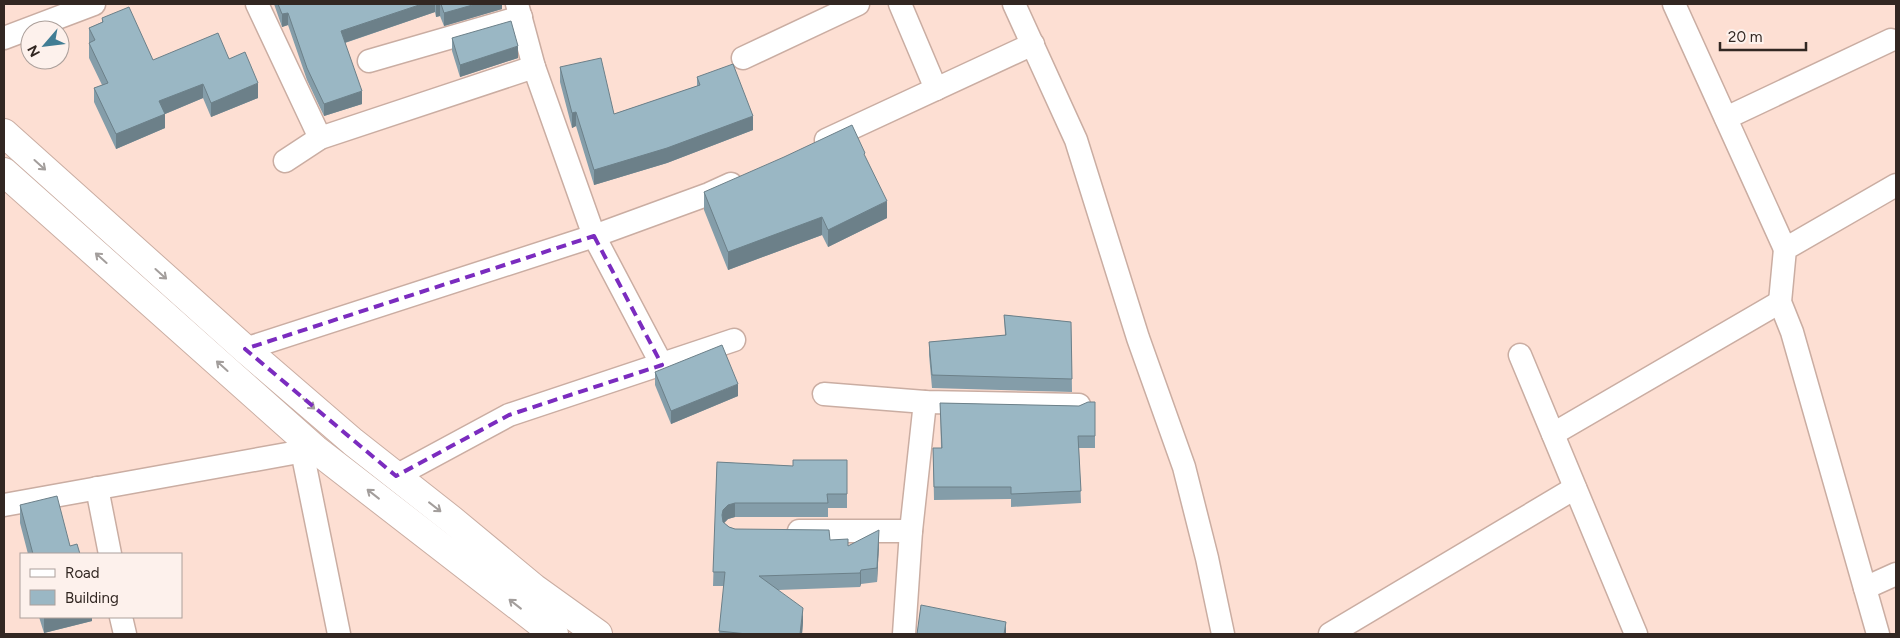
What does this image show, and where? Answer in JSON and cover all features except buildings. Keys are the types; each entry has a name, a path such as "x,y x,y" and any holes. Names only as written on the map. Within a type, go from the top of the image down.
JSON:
{"street":[{"path":"4,38 94,4"},
{"path":"257,4 320,138"},
{"path":"744,58 858,4"},
{"path":"900,4 936,89"},
{"path":"1014,4 1076,140 1138,338 1184,467 1207,558 1223,634"},
{"path":"1674,4 1785,249 1780,302 1792,332 1878,634"},
{"path":"369,61 519,10 534,67 594,236 662,365"},
{"path":"1726,118 1891,40"},
{"path":"805,150 1033,44"},
{"path":"285,161 320,138 534,67"},
{"path":"4,133 244,349 353,442 534,588 598,634"},
{"path":"4,172 250,391 308,450 554,634"},
{"path":"244,349 594,236 709,194 752,174"},
{"path":"1785,249 1896,187"},
{"path":"1553,434 1780,302"},
{"path":"396,476 508,415 734,340"},
{"path":"1520,355 1636,634"},
{"path":"250,391 279,379"},
{"path":"824,394 925,402 1079,405"},
{"path":"904,634 911,531 925,402"},
{"path":"4,505 308,450"},
{"path":"308,450 339,634"},
{"path":"97,488 110,553"},
{"path":"1330,634 1575,488"},
{"path":"774,530 911,531"},
{"path":"1865,588 1896,574"},
{"path":"122,618 125,634"}],"highlighted area":[{"path":"594,236 662,365 509,415 396,476 245,349"}]}
